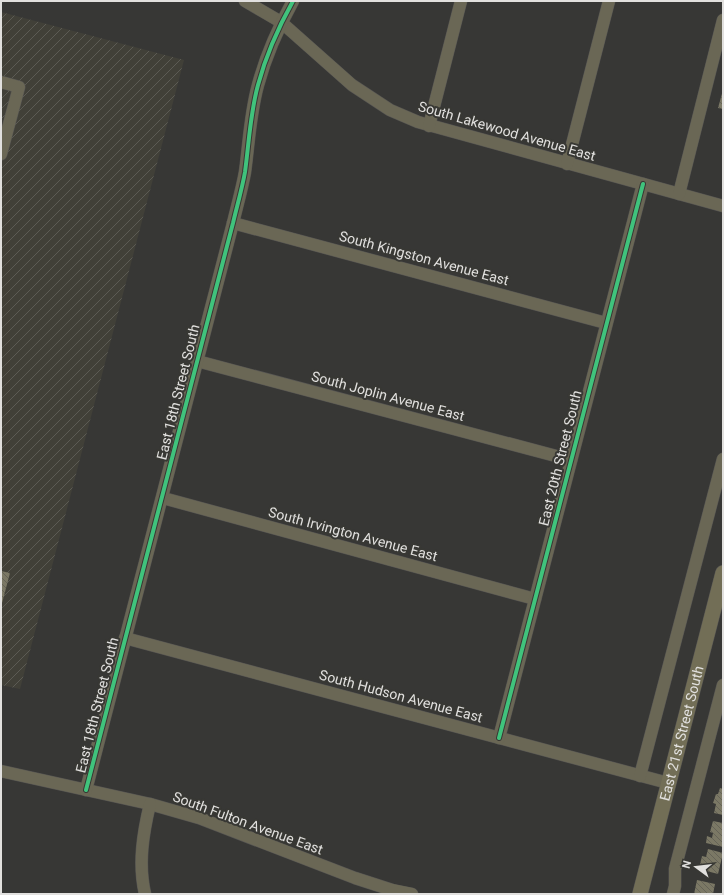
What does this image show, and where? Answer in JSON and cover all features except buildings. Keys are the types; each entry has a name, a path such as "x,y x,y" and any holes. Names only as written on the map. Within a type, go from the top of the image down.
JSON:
{"main road":[{"name":"East 21st Street South","path":"640,894 723,573"}],"street":[{"name":"South Lakewood Avenue East","path":"245,1 281,22 352,85 390,110 429,126 723,206"},
{"name":"East 18th Street South","path":"86,790 163,498 233,223 245,173 252,115 258,86 269,50 281,22 293,1"},
{"path":"429,126 461,1"},
{"path":"567,164 609,1"},
{"path":"679,194 717,63 723,20"},
{"path":"1,82 19,87 1,154"},
{"name":"East 20th Street South","path":"499,738 643,184"},
{"name":"South Kingston Avenue East","path":"233,223 606,323"},
{"name":"South Joplin Avenue East","path":"197,361 571,460"},
{"name":"East 21st Street South","path":"640,776 723,459"},
{"name":"South Irvington Avenue East","path":"163,498 535,599"},
{"name":"South Hudson Avenue East","path":"125,638 668,783"},
{"name":"East 21st Street South","path":"673,894 675,886 675,869 723,685"},
{"name":"South Fulton Avenue East","path":"1,771 150,804 199,818 355,878 392,890 412,894"},
{"path":"145,894 141,862 144,830 150,804"}],"shaded area":[{"path":"1,12 184,60 20,689 1,685"}],"cycle path":[{"path":"86,790 241,191 245,172 253,107 258,85 273,42 293,1"},
{"path":"499,738 643,184"}]}
